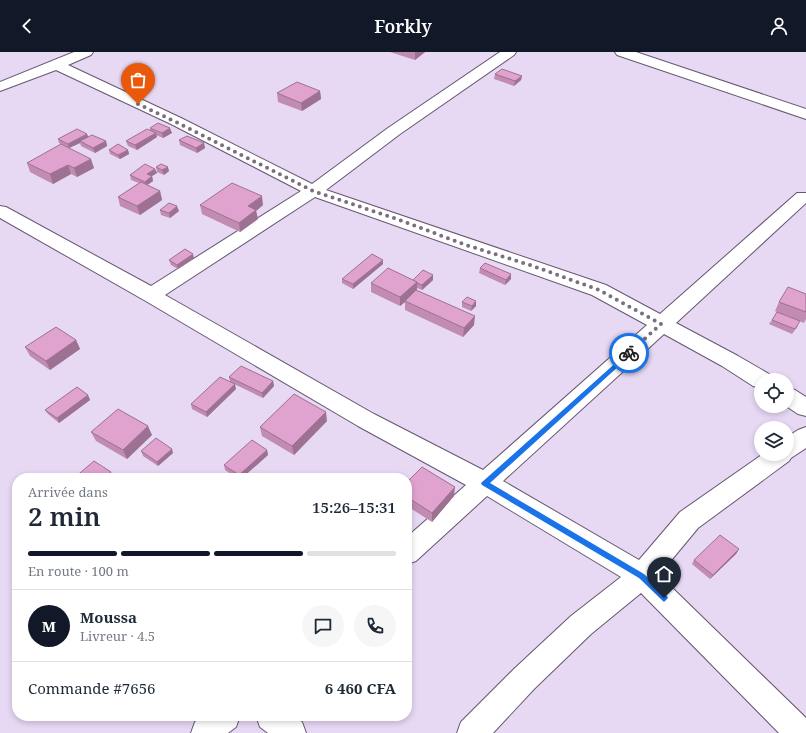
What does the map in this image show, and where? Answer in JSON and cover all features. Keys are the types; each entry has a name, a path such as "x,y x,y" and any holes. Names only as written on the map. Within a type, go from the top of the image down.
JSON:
{"street":[{"path":"0,86 86,52"},
{"path":"151,295 313,191 394,131 508,52"},
{"path":"622,52 806,114"},
{"path":"56,65 176,122 313,191 599,290 730,361 754,376"},
{"path":"412,549 803,197"},
{"path":"0,211 151,295 366,420 485,483 642,576 800,733"},
{"path":"794,400 806,408"},
{"path":"794,445 806,436"},
{"path":"472,733 524,679 582,625 642,576 689,520 771,461"},
{"path":"206,733 219,721"},
{"path":"277,721 290,733"}],"building":[{"path":"502,69 522,76 515,81 495,74"},
{"path":"297,82 320,91 301,103 277,93"},
{"path":"158,123 170,128 162,133 150,128"},
{"path":"77,129 87,134 68,144 58,139"},
{"path":"147,129 156,133 135,145 126,141"},
{"path":"92,135 106,141 93,148 80,141"},
{"path":"187,136 204,143 196,148 179,140"},
{"path":"61,144 91,159 74,168 68,165 50,174 27,163"},
{"path":"118,144 128,150 118,155 109,150"},
{"path":"145,164 155,169 147,174 152,176 145,182 130,175"},
{"path":"161,164 168,167 162,170 156,167"},
{"path":"141,182 160,191 137,206 118,197"},
{"path":"232,183 262,196 248,206 256,210 239,223 200,205"},
{"path":"169,203 177,206 169,213 160,210"},
{"path":"185,249 193,254 177,265 169,260"},
{"path":"372,254 383,260 353,284 342,279"},
{"path":"485,263 511,274 506,280 480,268"},
{"path":"388,268 417,282 400,297 371,283"},
{"path":"423,270 433,275 422,285 413,280"},
{"path":"788,287 806,294 806,312 779,302"},
{"path":"416,290 475,316 464,328 405,301"},
{"path":"467,297 476,301 472,306 462,302"},
{"path":"777,312 800,321 795,329 772,320"},
{"path":"56,327 76,340 46,361 25,347"},
{"path":"241,366 273,381 262,393 229,377"},
{"path":"220,377 235,384 206,412 191,404"},
{"path":"77,387 88,395 57,418 45,410"},
{"path":"294,394 326,412 292,446 260,427"},
{"path":"118,409 148,426 123,450 91,432"},
{"path":"156,438 172,449 157,462 141,451"},
{"path":"252,440 267,450 241,473 236,473 224,465"},
{"path":"94,461 111,472 110,473 80,473"},
{"path":"422,467 455,487 432,513 412,500 412,477"},
{"path":"720,535 739,549 713,575 694,560"}],"way so far":[{"path":"138,104 313,191 599,290 661,324 629,353"}],"route":[{"path":"629,353 485,483 642,576 664,598"}]}
